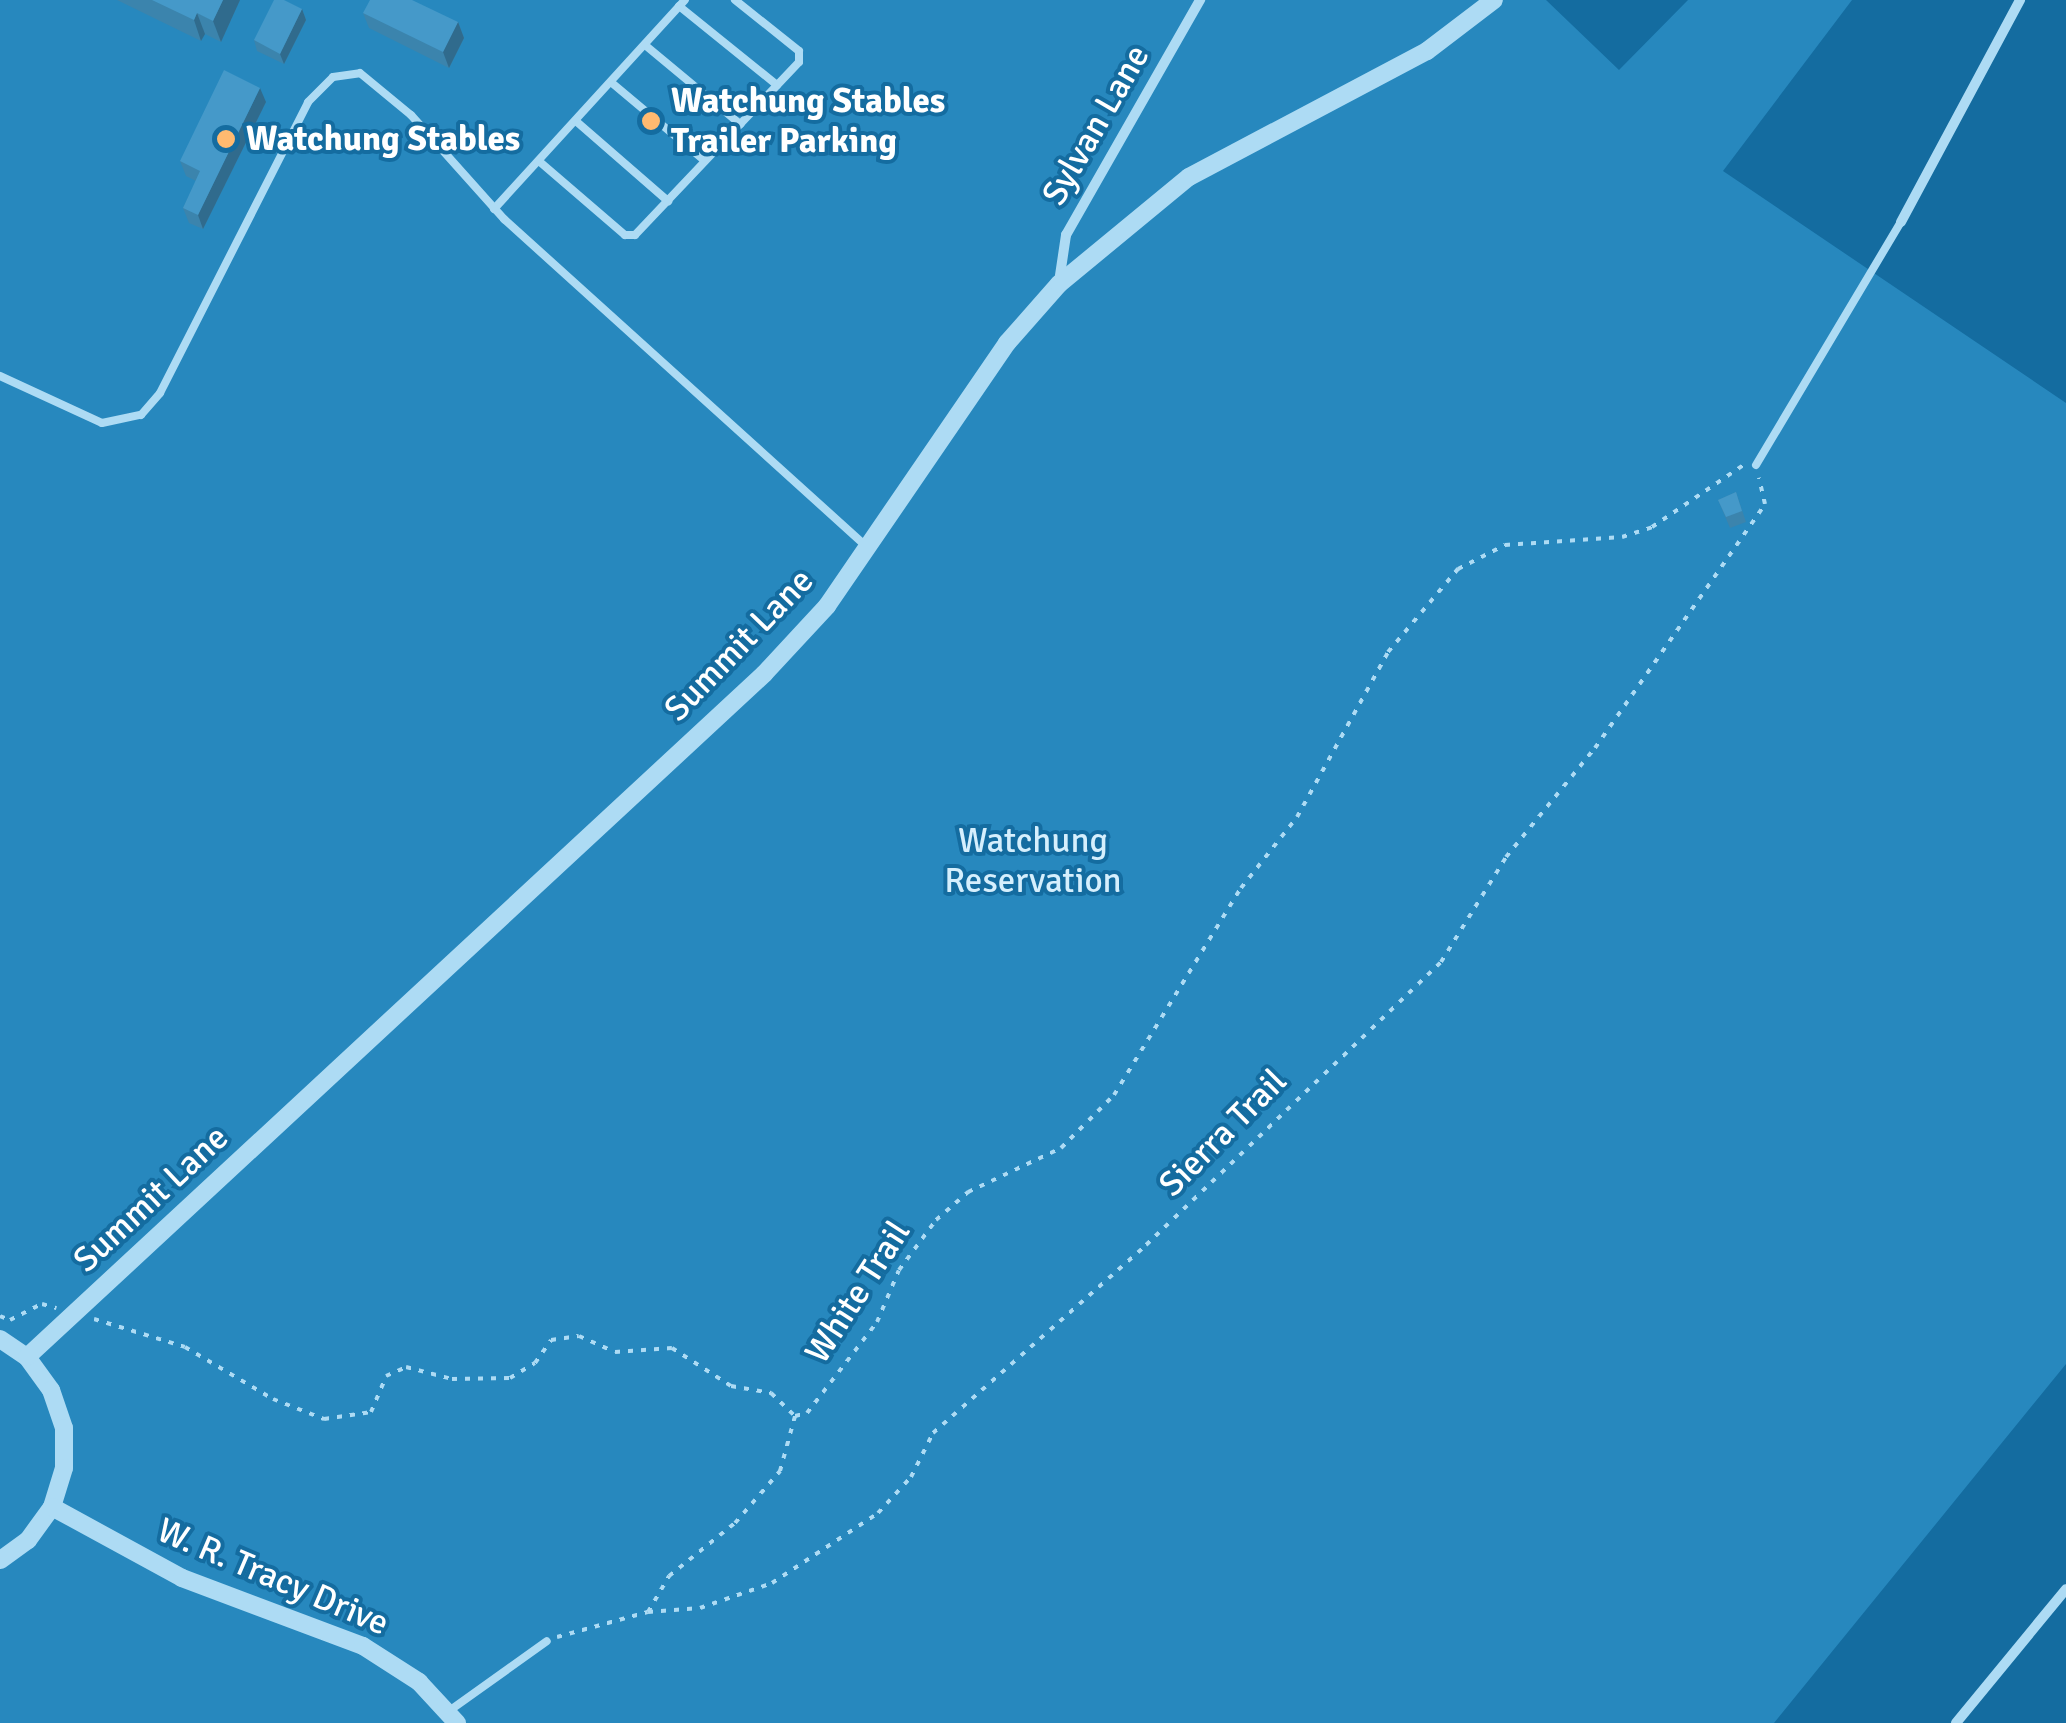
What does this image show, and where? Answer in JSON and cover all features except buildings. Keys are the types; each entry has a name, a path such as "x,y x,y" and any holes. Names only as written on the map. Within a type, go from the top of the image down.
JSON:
{"street":[{"name":"Sylvan Lane","path":"1059,284 1066,235 1200,0"},
{"name":"Summit Lane","path":"27,1357 764,674 869,549 1007,344 1059,284 1189,177 1427,51 1494,0"},
{"path":"1901,222 2020,0"},
{"path":"0,1339 27,1357 51,1390 64,1428 64,1468 52,1507 28,1540 0,1560"},
{"name":"W. R. Tracy Drive","path":"52,1507 182,1578 362,1646 453,1717"},
{"path":"1956,1723 2066,1588"}],"lane":[{"path":"540,162 629,236 668,201 799,62 798,51 735,0"},
{"path":"494,209 682,3 777,85"},
{"path":"645,45 740,124"},
{"path":"0,376 102,424 141,415 160,392 308,102 320,86 346,72 378,82 494,209 869,549"},
{"path":"612,83 706,161"},
{"path":"577,122 668,201"},
{"path":"1756,465 1901,222"},
{"path":"453,1717 547,1641"}],"path":[{"name":"White Trail","path":"0,1316 10,1320 42,1304 185,1347 273,1399 324,1419 371,1412 386,1376 406,1367 452,1379 510,1378 535,1363 551,1340 579,1336 615,1352 672,1348 731,1386 771,1394 795,1416 807,1413 877,1322 914,1244 936,1220 968,1192 1062,1148 1114,1095 1242,888 1298,817 1388,652 1458,568 1506,546 1637,532 1681,511 1739,464 1756,465"},
{"name":"Sierra Trail","path":"547,1641 648,1612 700,1608 772,1583 878,1513 911,1478 933,1434 1146,1245 1441,962 1506,858 1596,748 1765,504 1756,465"},
{"path":"648,1612 688,1556 735,1523 780,1471 795,1416"}],"green space":[{"name":"Watchung Reservation","path":"0,0 1546,0 1619,70 1688,0 1852,0 1723,171 2066,403 2066,1364 1774,1723 0,1723"}],"place":[{"name":"Watchung Stables Trailer Parking","path":"651,121"},
{"name":"Watchung Stables","path":"226,139"}]}
